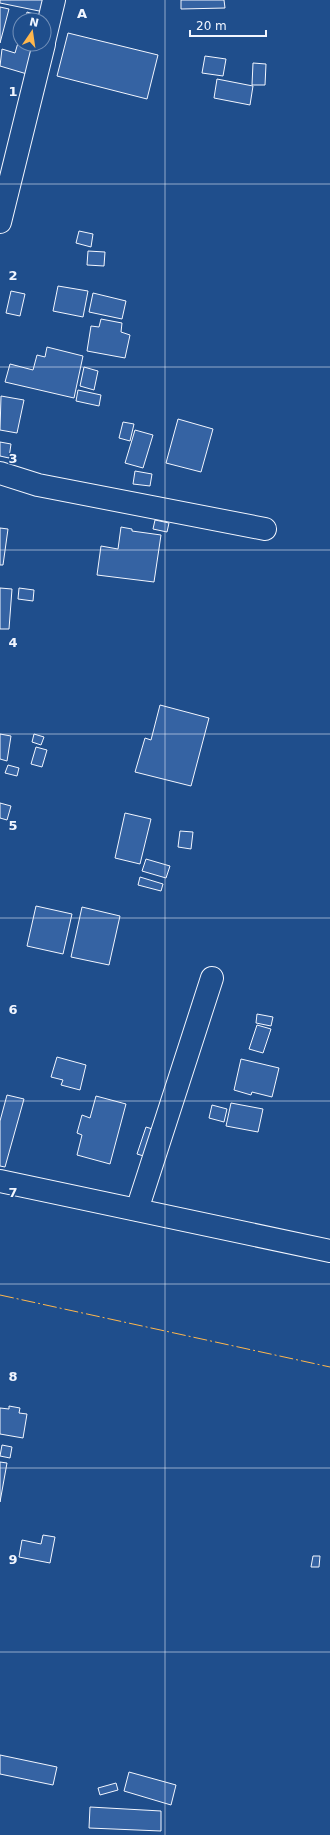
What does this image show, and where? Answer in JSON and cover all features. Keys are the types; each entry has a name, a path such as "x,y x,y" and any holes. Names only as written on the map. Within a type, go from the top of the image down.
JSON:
{"street":[{"path":"51,12 54,0"},
{"path":"0,222 42,52"},
{"path":"0,473 38,485 265,529"},
{"path":"137,1210 212,978"},
{"path":"0,1181 330,1251"}],"building":[{"path":"0,0 46,0 44,12 0,3"},
{"path":"181,0 224,0 225,8 181,9"},
{"path":"0,7 9,9 0,43"},
{"path":"68,33 158,55 147,99 57,76"},
{"path":"2,49 15,53 34,52 27,74 0,66"},
{"path":"205,56 226,59 223,76 202,73"},
{"path":"253,63 266,64 265,85 252,85"},
{"path":"217,79 253,86 250,105 214,98"},
{"path":"79,231 93,234 91,247 76,243"},
{"path":"88,251 105,252 104,266 87,265"},
{"path":"58,286 88,291 83,317 53,311"},
{"path":"11,291 25,294 20,316 6,313"},
{"path":"93,293 126,301 122,319 89,312"},
{"path":"101,319 122,323 121,332 130,335 125,358 87,351 91,326 99,327"},
{"path":"47,347 83,356 74,398 5,382 10,364 33,370 37,355 45,357"},
{"path":"84,367 98,371 94,390 80,386"},
{"path":"78,390 101,395 99,406 76,401"},
{"path":"1,396 24,400 17,433 0,430"},
{"path":"178,419 213,429 201,472 166,463"},
{"path":"123,422 134,424 130,441 119,438"},
{"path":"135,430 153,435 143,468 125,463"},
{"path":"0,442 11,444 9,458 0,456"},
{"path":"135,471 152,474 150,486 133,484"},
{"path":"155,520 169,523 167,532 153,529"},
{"path":"121,527 132,529 132,531 161,535 154,582 97,575 101,546 118,549"},
{"path":"0,528 8,529 3,565 0,565"},
{"path":"0,588 12,589 9,629 0,629"},
{"path":"19,588 34,590 33,601 18,599"},
{"path":"160,705 209,718 191,786 135,772 145,738 151,740"},
{"path":"0,734 11,736 7,761 0,759"},
{"path":"34,734 44,737 41,745 32,742"},
{"path":"36,747 47,750 42,767 31,764"},
{"path":"8,765 19,768 17,776 5,773"},
{"path":"0,803 11,806 7,820 0,818"},
{"path":"125,813 151,819 140,864 115,858"},
{"path":"180,831 193,832 191,849 178,847"},
{"path":"146,859 170,866 166,878 142,871"},
{"path":"140,877 163,884 161,891 138,885"},
{"path":"36,906 72,914 63,954 27,946"},
{"path":"82,907 120,916 109,965 71,957"},
{"path":"257,1014 273,1017 271,1026 256,1023"},
{"path":"257,1025 271,1029 263,1053 249,1049"},
{"path":"57,1057 86,1065 80,1090 61,1085 63,1080 51,1077"},
{"path":"241,1059 279,1068 272,1097 252,1092 251,1095 234,1090"},
{"path":"7,1095 24,1099 5,1167 0,1166 0,1121"},
{"path":"96,1096 126,1104 110,1164 77,1155 82,1135 77,1133 82,1115 90,1118"},
{"path":"231,1103 263,1109 258,1132 226,1126"},
{"path":"212,1105 227,1109 224,1122 209,1118"},
{"path":"146,1127 159,1131 150,1158 137,1154"},
{"path":"9,1406 20,1408 19,1413 27,1414 23,1438 0,1434 0,1408 9,1409"},
{"path":"2,1445 12,1447 10,1458 0,1456"},
{"path":"0,1462 7,1463 0,1502"},
{"path":"43,1535 55,1537 50,1563 19,1557 22,1540 41,1544"},
{"path":"313,1556 320,1556 319,1567 311,1567"},
{"path":"0,1755 57,1767 53,1785 0,1774"},
{"path":"129,1772 176,1785 171,1805 124,1791"},
{"path":"116,1783 118,1790 100,1795 98,1788"},
{"path":"90,1807 161,1811 161,1831 89,1828"}],"power":[{"path":"0,1295 330,1367"}]}
